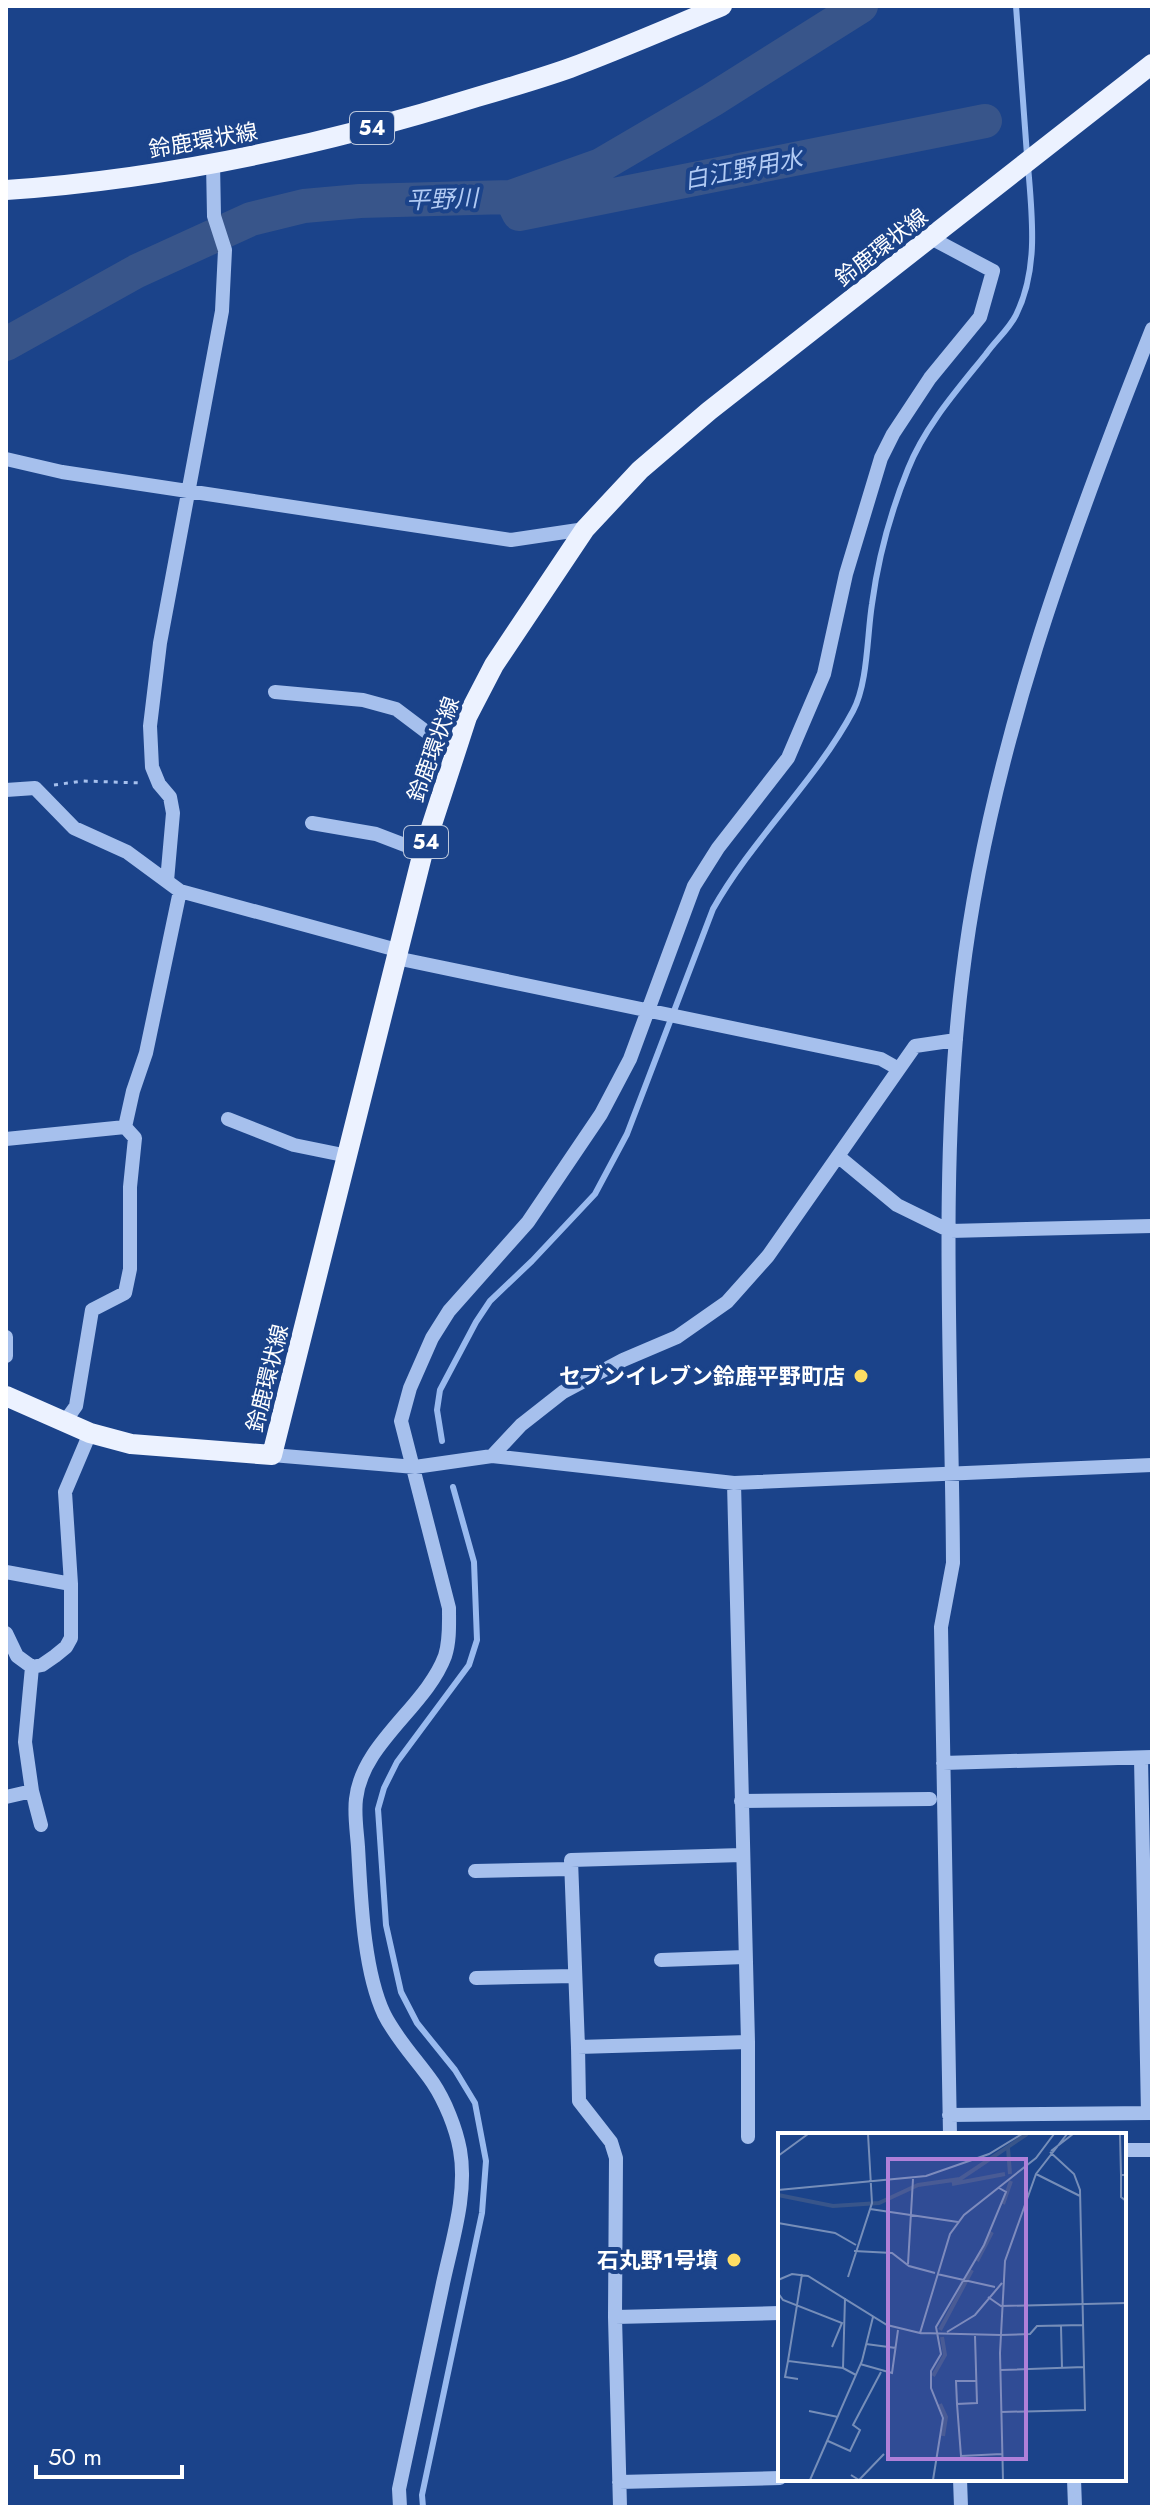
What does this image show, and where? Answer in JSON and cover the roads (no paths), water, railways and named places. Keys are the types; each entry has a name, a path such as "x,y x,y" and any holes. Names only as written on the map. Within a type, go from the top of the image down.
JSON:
{"main road":[{"name":"鈴鹿環状線","path":"6,190 88,184 321,141 414,117 568,69 722,6"},
{"name":"鈴鹿環状線","path":"6,1396 90,1433 131,1444 272,1455 423,852 453,752 494,665 585,529 640,470 709,411 1152,64"}],"street":[{"path":"167,881 173,813 170,797 159,784 152,767 150,726 160,643 222,311 225,250 214,216 213,163"},
{"path":"400,2507 399,2489 451,2247 461,2168 460,2149 451,2120 434,2085 406,2049 384,2012 371,1969 361,1912 356,1799 362,1777 372,1757 425,1688 444,1657 450,1632 449,1608 401,1421 410,1388 432,1338 470,1286 528,1222 601,1114 652,1013 702,870 788,758 807,718 824,674 846,574 881,458 930,378 980,317 993,271 931,238"},
{"path":"950,2133 941,1627 953,1563 951,1138 962,978 984,851 1008,746 1052,593 1152,329"},
{"path":"6,459 62,472 511,540 585,529"},
{"path":"275,692 363,700 396,709 453,752"},
{"path":"6,790 35,788 74,828 127,852 180,891 396,954 652,1013 881,1059 897,1068"},
{"path":"312,823 376,834 423,852"},
{"path":"125,1127 146,1053 180,891"},
{"path":"492,1456 521,1425 563,1392 611,1366 677,1337 727,1302 768,1256 915,1046 956,1040"},
{"path":"228,1119 294,1145 348,1156"},
{"path":"6,1139 125,1127"},
{"path":"66,1420 76,1406 92,1310 125,1293 130,1269 130,1187 135,1138 125,1127"},
{"path":"839,1157 897,1205 950,1231 1152,1226"},
{"path":"6,1337 6,1356"},
{"path":"6,1633 17,1656 32,1667 42,1665 55,1656 71,1638 65,1492 90,1433"},
{"path":"272,1455 415,1467 492,1456 734,1483 1152,1465"},
{"path":"734,1483 748,2137"},
{"path":"6,1572 71,1584"},
{"path":"32,1667 25,1742 32,1791 41,1825"},
{"path":"943,1763 1146,1757 1150,2113 949,2115"},
{"path":"6,1797 32,1791"},
{"path":"741,1801 930,1799"},
{"path":"620,2507 615,2317 616,2158 611,2142 579,2101 571,1860 742,1855"},
{"path":"475,1871 571,1869"},
{"path":"661,1960 745,1957"},
{"path":"476,1978 575,1976"},
{"path":"578,2047 748,2042"},
{"path":"1126,2150 1152,2150"},
{"path":"615,2317 778,2313"},
{"path":"619,2482 778,2478"},
{"path":"960,2481 961,2507"},
{"path":"1074,2481 1075,2507"}],"waterway":[{"name":"平野川","path":"6,344 137,271 251,219 304,206 360,201 511,197 601,165 712,100 861,6"},
{"path":"1016,6 1027,155"},
{"name":"白江野用水","path":"514,204 519,214 985,121"},
{"path":"442,1441 437,1410 440,1390 476,1322 490,1301 595,1194 627,1134 713,909 746,858 821,762 853,711 864,673 882,553 908,469 933,423 1010,325 1023,297 1032,242 1028,166"},
{"path":"423,2507 422,2495 482,2213 486,2161 475,2103 455,2070 417,2023 401,1992 386,1925 378,1809 397,1762 469,1665 477,1640 474,1562 453,1487"}],"place":[{"name":"セブンイレブン鈴鹿平野町店","path":"861,1376"},
{"name":"石丸野1号墳","path":"734,2260"}]}
